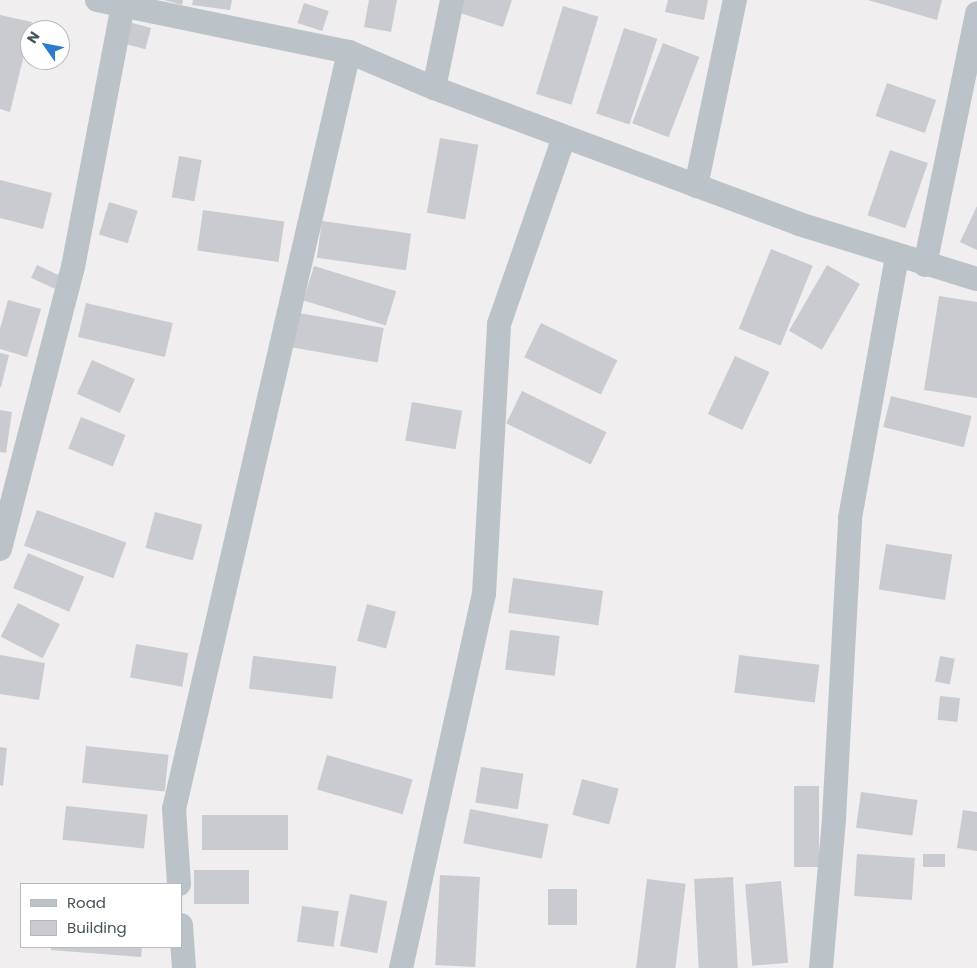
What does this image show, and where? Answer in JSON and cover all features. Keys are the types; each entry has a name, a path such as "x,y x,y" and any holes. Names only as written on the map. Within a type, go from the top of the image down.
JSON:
{"street":[{"path":"98,0 124,2 349,52 434,88 696,186 925,266 977,280"},
{"path":"434,88 452,0"},
{"path":"696,186 735,0"},
{"path":"0,549 73,267 124,2"},
{"path":"925,266 977,13"},
{"path":"178,883 174,810 349,52"},
{"path":"401,968 484,594 499,324 564,136"},
{"path":"821,968 834,818 850,518 897,256"},
{"path":"182,939 184,968"}],"building":[{"path":"164,0 183,0 182,5"},
{"path":"193,0 232,0 230,10 192,5"},
{"path":"369,0 397,0 391,32 364,27"},
{"path":"458,0 512,0 503,27 454,11"},
{"path":"668,0 708,0 704,20 665,12"},
{"path":"868,0 942,0 937,20"},
{"path":"304,3 329,11 322,31 298,23"},
{"path":"563,6 598,17 571,105 536,94"},
{"path":"0,15 23,20 20,20 20,70 10,112 0,109"},
{"path":"125,21 151,28 145,49 119,42"},
{"path":"624,28 657,39 629,124 596,114"},
{"path":"663,43 699,57 669,137 632,123"},
{"path":"887,83 936,100 925,133 876,116"},
{"path":"440,138 478,145 465,220 427,213"},
{"path":"890,150 928,163 905,228 868,215"},
{"path":"179,156 202,160 194,201 172,197"},
{"path":"0,180 52,193 43,229 0,218"},
{"path":"109,202 138,211 128,243 99,235"},
{"path":"977,206 977,250 960,242"},
{"path":"203,210 284,221 278,262 197,251"},
{"path":"322,221 411,234 406,270 317,258"},
{"path":"771,249 813,266 781,346 739,329"},
{"path":"37,265 61,276 55,289 31,278"},
{"path":"827,265 860,284 822,350 789,331"},
{"path":"314,266 396,291 386,326 303,300"},
{"path":"939,296 977,302 977,398 924,390"},
{"path":"8,300 41,309 27,357 0,349 0,329"},
{"path":"86,303 173,323 165,357 78,337"},
{"path":"299,313 384,328 378,362 293,347"},
{"path":"541,323 617,360 601,394 524,357"},
{"path":"0,353 9,355 1,387 0,387"},
{"path":"735,356 769,372 742,430 708,414"},
{"path":"92,360 135,379 120,413 77,394"},
{"path":"522,391 606,432 591,465 506,423"},
{"path":"891,396 972,416 964,447 883,427"},
{"path":"412,402 462,411 455,449 405,440"},
{"path":"0,410 12,412 6,453 0,452"},
{"path":"81,417 126,435 113,467 68,449"},
{"path":"37,510 126,542 113,578 24,546"},
{"path":"155,512 202,525 193,560 145,548"},
{"path":"886,544 952,554 945,600 879,589"},
{"path":"28,553 84,577 69,612 13,588"},
{"path":"513,578 603,591 598,625 508,613"},
{"path":"18,603 60,624 43,658 1,637"},
{"path":"367,604 396,612 386,648 357,641"},
{"path":"510,630 560,636 555,676 505,670"},
{"path":"136,644 188,653 182,687 130,677"},
{"path":"0,655 45,663 39,700 0,694"},
{"path":"739,655 819,665 815,703 734,693"},
{"path":"253,656 336,666 332,699 249,689"},
{"path":"940,656 955,659 950,684 935,682"},
{"path":"940,696 960,698 957,722 937,720"},
{"path":"86,746 169,755 165,791 82,783"},
{"path":"0,747 7,748 3,786 0,785"},
{"path":"327,755 413,780 403,814 317,790"},
{"path":"481,767 523,774 518,809 475,803"},
{"path":"582,779 619,789 609,825 572,815"},
{"path":"794,786 819,786 819,867 794,867"},
{"path":"861,792 917,800 912,836 856,828"},
{"path":"66,806 148,815 144,848 62,840"},
{"path":"470,809 549,824 542,859 463,843"},
{"path":"963,810 977,812 977,851 957,848"},
{"path":"202,815 288,815 288,850 202,850"},
{"path":"857,854 915,858 912,900 854,896"},
{"path":"923,854 945,854 945,867 923,867"},
{"path":"194,870 249,870 249,904 194,904"},
{"path":"440,875 480,877 475,967 435,965"},
{"path":"733,877 738,968 699,968 694,879"},
{"path":"647,879 686,884 675,968 636,968"},
{"path":"781,881 788,963 752,966 745,884"},
{"path":"548,889 577,889 577,925 548,925"},
{"path":"350,894 387,901 377,953 340,946"},
{"path":"302,906 339,911 334,947 297,942"},
{"path":"51,948 142,948 141,957 51,950"}]}
